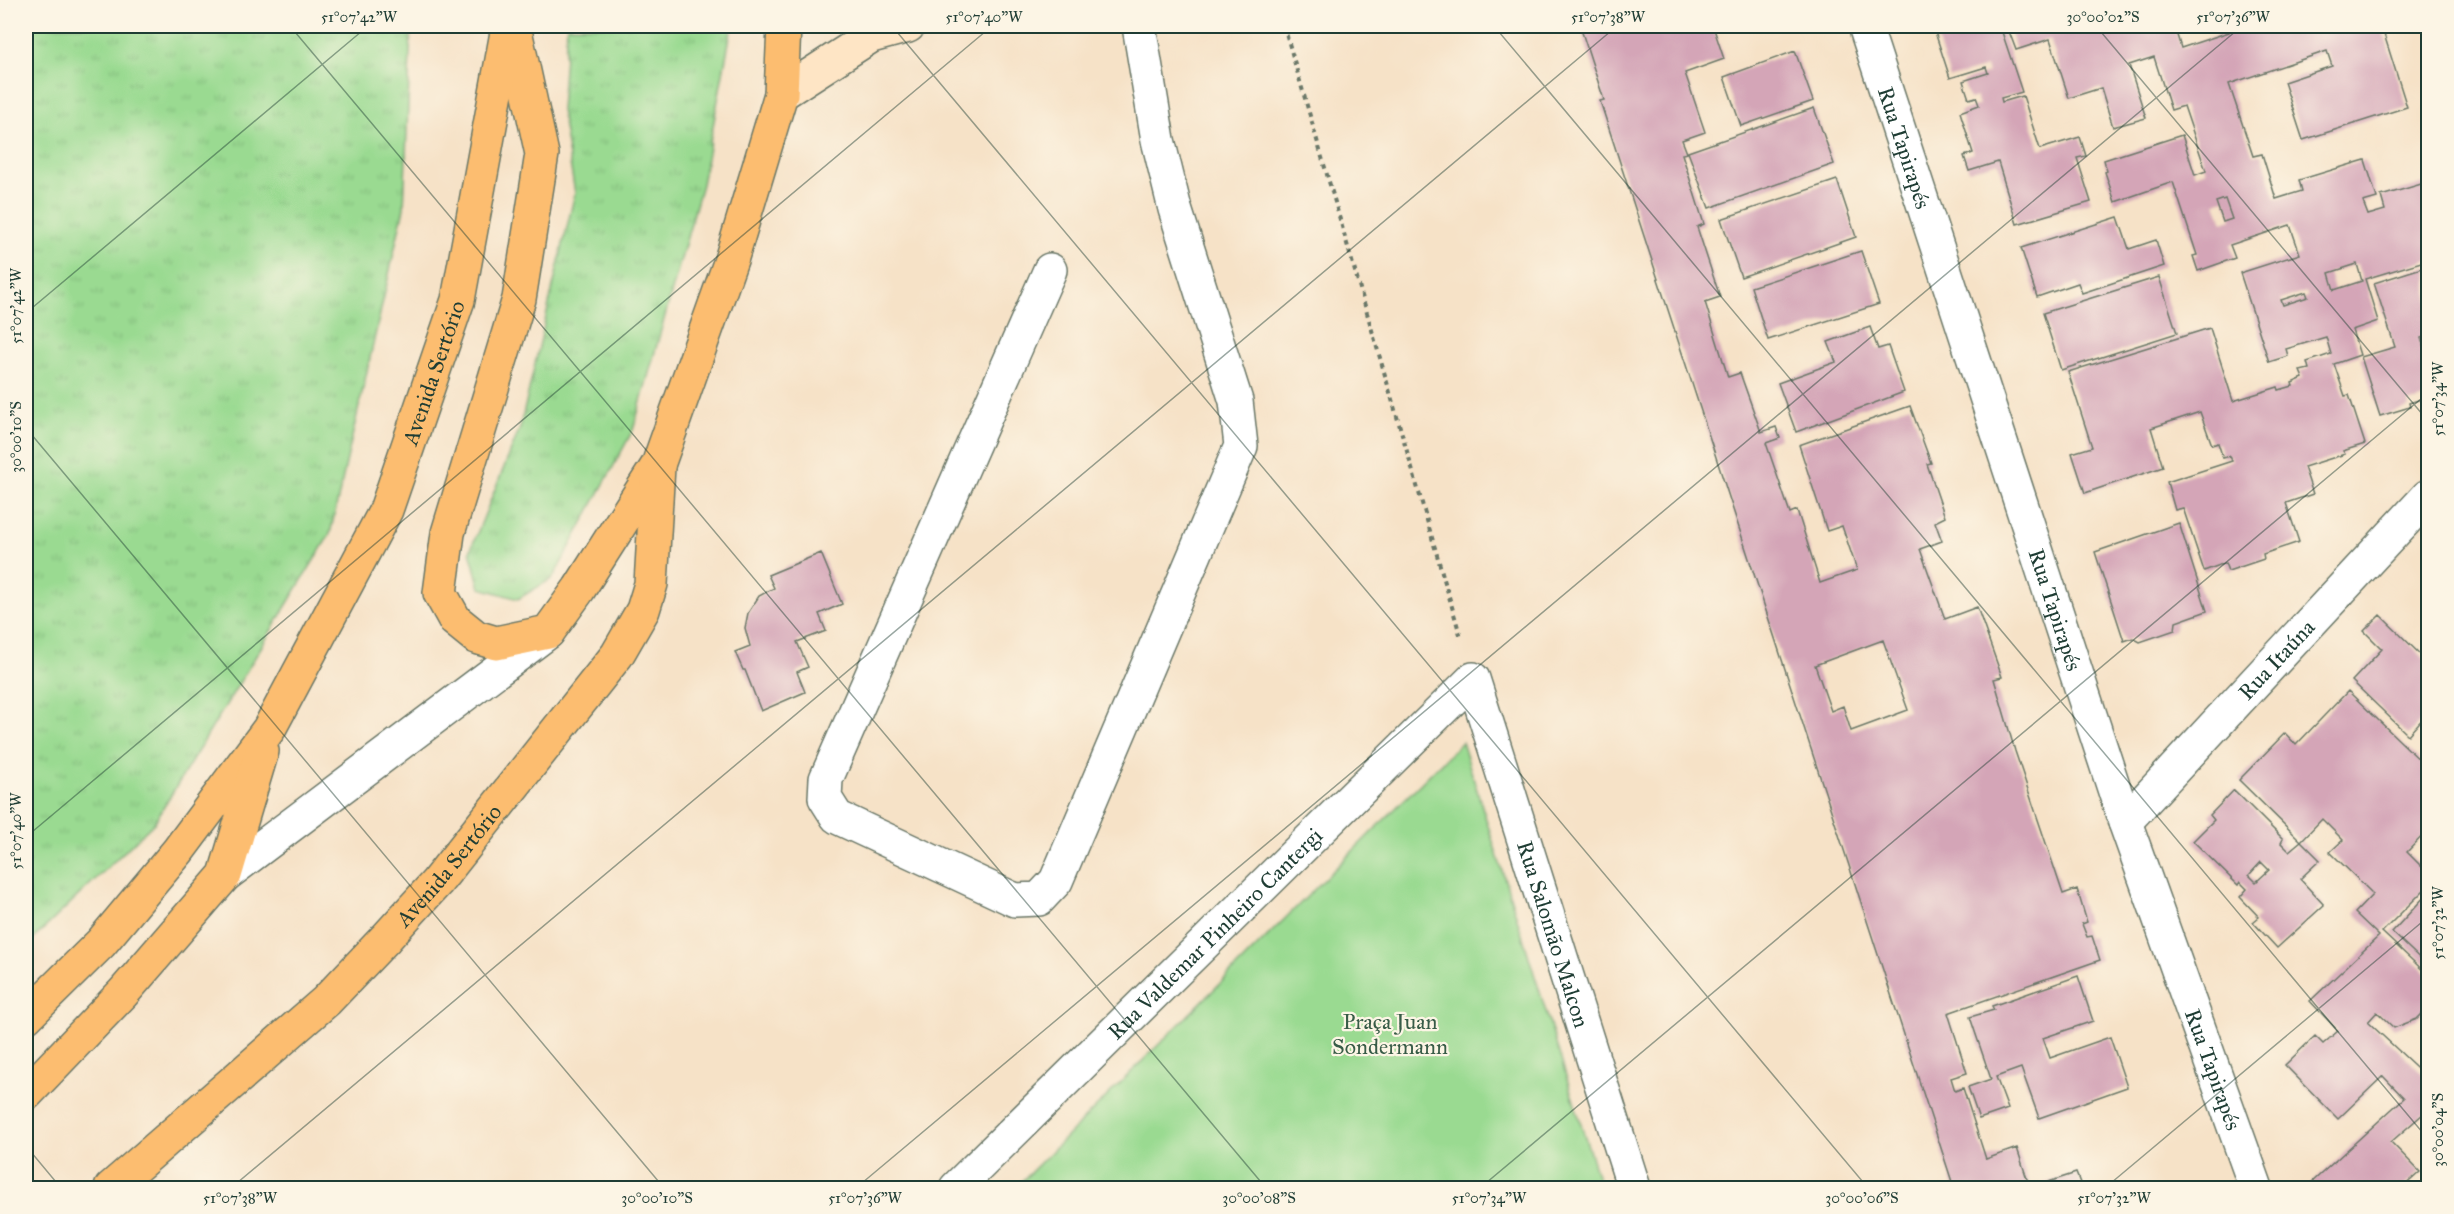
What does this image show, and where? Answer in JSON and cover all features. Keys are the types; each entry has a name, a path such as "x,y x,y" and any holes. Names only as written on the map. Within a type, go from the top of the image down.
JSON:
{"main road":[{"name":"Avenida Sertório","path":"26,1017 109,934 178,851 269,729 386,510 454,311 508,26"},
{"path":"514,26 542,153 519,299 448,534 440,593 455,620 476,637 496,643 548,632"},
{"name":"Avenida Sertório","path":"548,632 579,589 658,465 732,257 781,94 784,26"},
{"name":"Avenida Sertório","path":"111,1188 326,1001 386,938 445,873 617,655 643,610 651,584 658,465"},
{"name":"Avenida Sertório","path":"26,1094 123,993 225,875 269,729"}],"street":[{"path":"781,94 872,36 908,26"},
{"path":"1050,270 826,779 825,798 837,817 1015,900 1040,899 1056,881 1241,446 1236,401 1178,220 1160,151 1139,26"},
{"name":"Rua Tapirapés","path":"1865,26 2125,822 2256,1188"},
{"name":"Rua Itaúna","path":"2125,822 2428,496"},
{"path":"225,875 548,632"},
{"name":"Rua Valdemar Pinheiro Cantergi","path":"956,1188 1473,679"},
{"name":"Rua Salomão Malcon","path":"1473,679 1634,1188"}],"path":[{"path":"1284,26 1473,679"}],"green space":[{"path":"26,26 411,26 404,208 330,534 154,823 26,946"},
{"path":"567,26 732,26 702,184 633,430 553,578 518,599 480,588 470,551 520,428 575,193 561,110"},
{"name":"Praça Juan Sondermann","path":"1462,742 1601,1188 1015,1188"}],"building":[{"path":"1580,26 1713,26 1724,59 1685,73 1705,132 1682,140 1687,153 1682,154 1704,224 1697,227 1720,297 1705,302 1728,377 1740,373 1761,432 1776,427 1780,438 1766,443 1790,513 1797,510 1820,583 1857,570 1842,526 1827,531 1799,445 1910,406 1931,463 1927,464 1945,517 1935,522 1942,541 1920,549 1945,619 1977,607 2002,677 1994,679 2015,751 2063,894 2077,889 2087,922 2082,924 2087,937 2092,936 2100,960 1948,1013 1967,1073 1951,1078 1955,1091 1963,1088 1986,1159 2017,1148 2030,1188 1954,1188 1600,101 1604,100","holes":["1883,640 1908,710 1851,731 1843,706 1831,711 1815,665"]},
{"path":"1933,26 2000,26 2022,92 2001,98 2002,102 2023,96 2040,149 2080,137 2086,156 2077,158 2091,202 2017,224 1998,162 1969,171 1964,156 1973,153 1960,112 1979,105 1976,97 1969,99 1963,81 1988,73 1986,67 1950,78"},
{"path":"2007,26 2194,26 2176,32 2181,48 2229,32 2226,26 2400,26 2383,31 2407,107 2303,140 2284,82 2332,66 2327,51 2229,84 2253,156 2262,154 2276,199 2302,191 2299,180 2365,160 2377,198 2363,202 2368,215 2385,210 2381,196 2428,182 2428,209 2426,210 2428,260 2365,279 2378,321 2352,330 2360,355 2334,364 2345,396 2349,395 2365,444 2343,451 2345,454 2304,467 2313,494 2286,503 2299,542 2263,554 2264,559 2228,571 2225,563 2204,571 2183,508 2175,510 2167,482 2232,461 2230,456 2223,458 2218,443 2212,445 2200,412 2151,428 2163,467 2085,493 2072,453 2092,447 2068,372 2210,328 2233,401 2278,387 2279,390 2293,386 2292,383 2303,378 2300,371 2309,369 2307,362 2331,354 2326,337 2286,349 2288,356 2269,362 2240,273 2300,254 2290,225 2230,245 2235,258 2198,271 2193,256 2197,255 2173,182 2115,202 2105,172 2107,171 2104,160 2182,135 2195,175 2206,171 2184,106 2171,110 2154,57 2129,65 2146,118 2113,127 2101,88 2069,98 2050,39 2016,50","holes":["2225,199 2232,219 2223,222 2216,202","2357,264 2362,281 2334,290 2329,273","2306,292 2308,297 2283,305 2281,300"]},
{"path":"1795,51 1813,101 1741,126 1724,77"},
{"path":"1814,108 1834,164 1709,208 1688,152"},
{"path":"1837,180 1856,237 1741,277 1721,219"},
{"path":"2118,217 2129,249 2156,240 2164,266 2082,293 2078,283 2037,297 2021,248"},
{"path":"1861,251 1879,304 1768,340 1751,287"},
{"path":"2428,266 2428,336 2421,338 2428,361 2428,397 2409,403 2410,407 2380,416 2361,357 2395,347 2374,283"},
{"path":"2159,277 2177,333 2061,370 2043,313"},
{"path":"1870,327 1878,349 1888,346 1904,392 1796,432 1778,383 1836,362 1828,342"},
{"path":"2179,523 2207,611 2176,622 2175,630 2140,642 2133,638 2124,641 2095,552"},
{"path":"821,553 842,604 819,614 826,631 797,642 808,667 797,672 805,692 761,711 745,670 735,652 750,646 745,628 748,613 759,596 774,588 768,575"},
{"path":"2380,615 2428,662 2428,713 2408,735 2352,681 2382,649 2364,631"},
{"path":"2348,691 2428,768 2428,830 2407,852 2428,873 2428,886 2382,932 2428,975 2428,1008 2417,1019 2394,1028 2377,1012 2368,1022 2428,1078 2428,1119 2423,1114 2391,1142 2420,1172 2402,1188 2316,1188 2311,1183 2404,1098 2383,1076 2338,1119 2285,1065 2315,1036 2323,1044 2338,1031 2310,1001 2379,936 2355,913 2373,894 2330,852 2343,840 2322,819 2301,841 2239,780 2285,733 2296,745"},
{"path":"2234,790 2283,839 2281,843 2289,851 2301,841 2320,860 2300,879 2324,905 2277,948 2253,922 2259,917 2240,897 2247,889 2240,882 2238,885 2193,841 2214,820 2210,815","holes":["2261,862 2269,870 2256,882 2249,875"]},
{"path":"2428,893 2428,966 2392,932"},
{"path":"2078,976 2093,1021 2043,1038 2050,1058 2110,1037 2127,1087 2039,1118 2021,1068 1996,1077 2008,1109 1979,1119 1968,1087 1991,1079 1970,1017 1994,1010 1992,1006"},
{"path":"2076,1173 2082,1188 2030,1188"}]}
